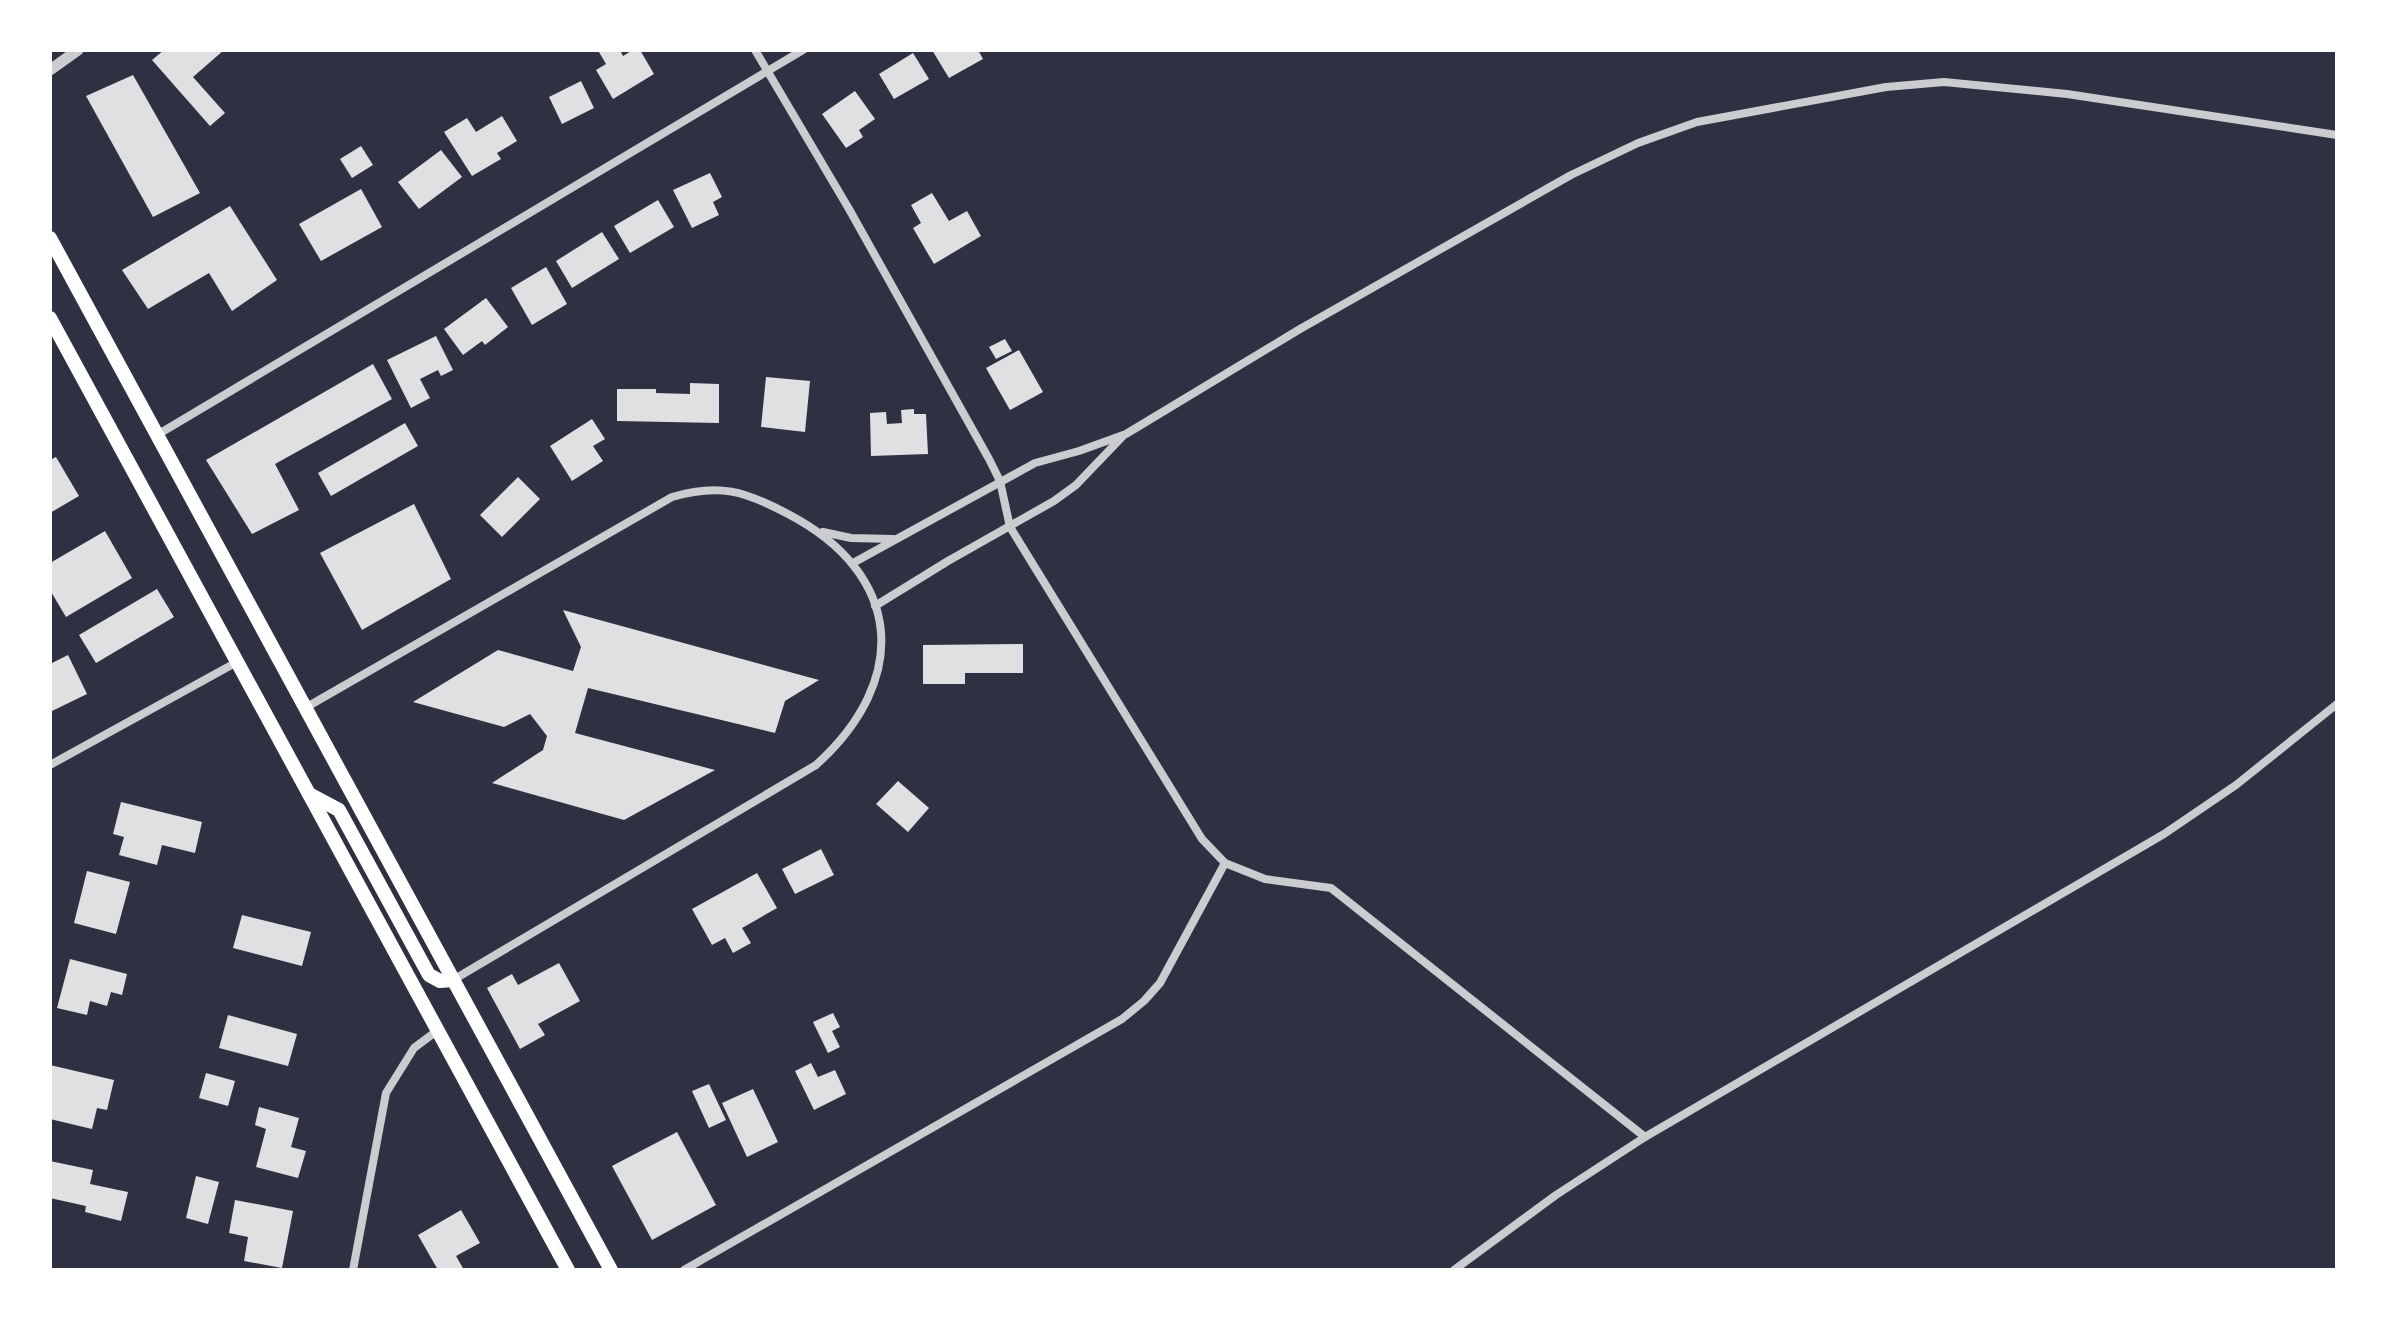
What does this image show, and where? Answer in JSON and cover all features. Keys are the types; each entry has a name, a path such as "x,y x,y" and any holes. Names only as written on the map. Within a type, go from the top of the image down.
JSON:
{"main road":[{"path":"50,238 611,1270"},
{"path":"50,318 568,1270"},
{"path":"309,794 339,810 429,975 440,981 453,980"}],"street":[{"path":"50,70 78,50"},
{"path":"755,50 765,72 849,209 1000,481 1010,527 1202,839 1225,863 1265,879 1331,888 1645,1137"},
{"path":"156,435 803,50"},
{"path":"853,563 1035,463 1126,434 1300,329 1571,175 1638,143 1697,122 1886,87 1944,82 2067,94 2337,135"},
{"path":"875,606 1054,501 1076,485 1126,434"},
{"path":"305,709 672,497 698,489 731,490 755,496 820,531 851,538 897,538"},
{"path":"453,980 803,772 835,748 866,704 877,678 883,651 880,625 867,582 853,563 820,531"},
{"path":"50,765 237,662"},
{"path":"1454,1270 1556,1195 1645,1137 2164,834 2236,785 2337,704"},
{"path":"684,1270 1122,1019 1160,983 1225,863"},
{"path":"353,1270 386,1093 414,1048 438,1030"}],"building":[{"path":"164,50 224,50 193,77 225,113 210,126 152,60"},
{"path":"620,50 623,56 640,50 654,74 613,99 596,70 606,64 599,52"},
{"path":"932,50 978,50 983,59 949,78"},
{"path":"913,53 929,79 894,99 879,74"},
{"path":"133,75 200,193 153,217 86,96"},
{"path":"581,81 594,108 562,124 549,97"},
{"path":"855,91 875,119 859,130 863,137 846,148 822,114"},
{"path":"502,116 517,141 497,153 501,159 472,176 444,132 467,118 476,132"},
{"path":"361,146 373,165 352,178 340,159"},
{"path":"441,150 462,177 419,209 398,182"},
{"path":"710,173 722,197 713,202 719,215 692,228 673,190"},
{"path":"361,189 382,227 321,261 299,224"},
{"path":"932,193 949,221 967,211 981,236 934,264 913,228 921,223 911,205"},
{"path":"658,200 674,227 630,253 614,226"},
{"path":"230,206 277,280 232,311 209,273 148,309 122,270"},
{"path":"602,232 619,259 572,288 556,261"},
{"path":"546,267 567,304 532,325 511,288"},
{"path":"486,298 508,327 485,345 482,341 463,355 444,329"},
{"path":"436,336 453,370 441,376 438,370 420,379 430,398 411,408 387,360"},
{"path":"1005,339 1012,351 996,359 989,347"},
{"path":"1019,350 1043,392 1010,410 986,368"},
{"path":"373,364 392,399 275,464 299,510 252,534 206,460"},
{"path":"766,377 810,381 805,432 761,427"},
{"path":"690,383 719,384 719,423 617,421 617,389 656,389 656,393 690,394"},
{"path":"914,409 914,414 926,414 928,454 871,456 870,413 886,412 887,424 902,423 901,410"},
{"path":"592,419 605,439 593,446 603,461 572,481 550,446"},
{"path":"405,423 418,446 331,496 318,473"},
{"path":"56,457 79,496 50,513 50,460"},
{"path":"518,477 540,499 502,537 480,515"},
{"path":"414,504 451,579 362,630 320,553"},
{"path":"105,531 132,578 66,617 50,590 50,563"},
{"path":"157,589 174,617 96,663 79,635"},
{"path":"563,610 819,680 785,701 775,733 588,688 575,733 715,770 624,820 492,783 543,750 547,736 530,714 504,727 413,702 498,650 573,671 581,647"},
{"path":"1023,644 1023,673 965,673 965,684 923,684 923,645"},
{"path":"68,655 87,694 50,712 50,664"},
{"path":"898,781 929,808 908,832 876,804"},
{"path":"121,802 202,822 195,853 162,845 157,865 119,855 124,837 113,834"},
{"path":"821,849 834,875 795,894 782,869"},
{"path":"87,871 130,882 116,934 74,923"},
{"path":"757,873 777,908 742,928 751,943 733,953 725,938 712,945 692,909"},
{"path":"242,915 311,932 302,966 233,948"},
{"path":"70,959 127,974 122,995 111,992 107,1006 90,1001 87,1015 57,1008"},
{"path":"559,963 580,1001 538,1024 545,1035 520,1049 487,988 512,974 518,985"},
{"path":"833,1013 840,1027 832,1031 840,1047 828,1053 813,1022"},
{"path":"228,1015 297,1034 288,1066 219,1048"},
{"path":"811,1063 818,1077 835,1070 846,1094 814,1110 795,1071"},
{"path":"50,1065 114,1080 107,1110 97,1108 92,1129 50,1119"},
{"path":"206,1073 235,1081 228,1106 199,1098"},
{"path":"709,1084 726,1120 709,1128 692,1091"},
{"path":"753,1089 778,1142 747,1157 722,1103"},
{"path":"259,1107 299,1118 291,1147 306,1151 298,1178 256,1167 266,1129 255,1125"},
{"path":"677,1132 716,1205 652,1240 612,1166"},
{"path":"50,1161 93,1170 90,1184 128,1192 121,1221 85,1212 86,1206 50,1198"},
{"path":"196,1176 219,1182 208,1224 186,1218"},
{"path":"235,1200 293,1211 282,1268 244,1261 248,1237 229,1233"},
{"path":"461,1210 480,1243 456,1256 464,1270 438,1270 418,1235"}]}
